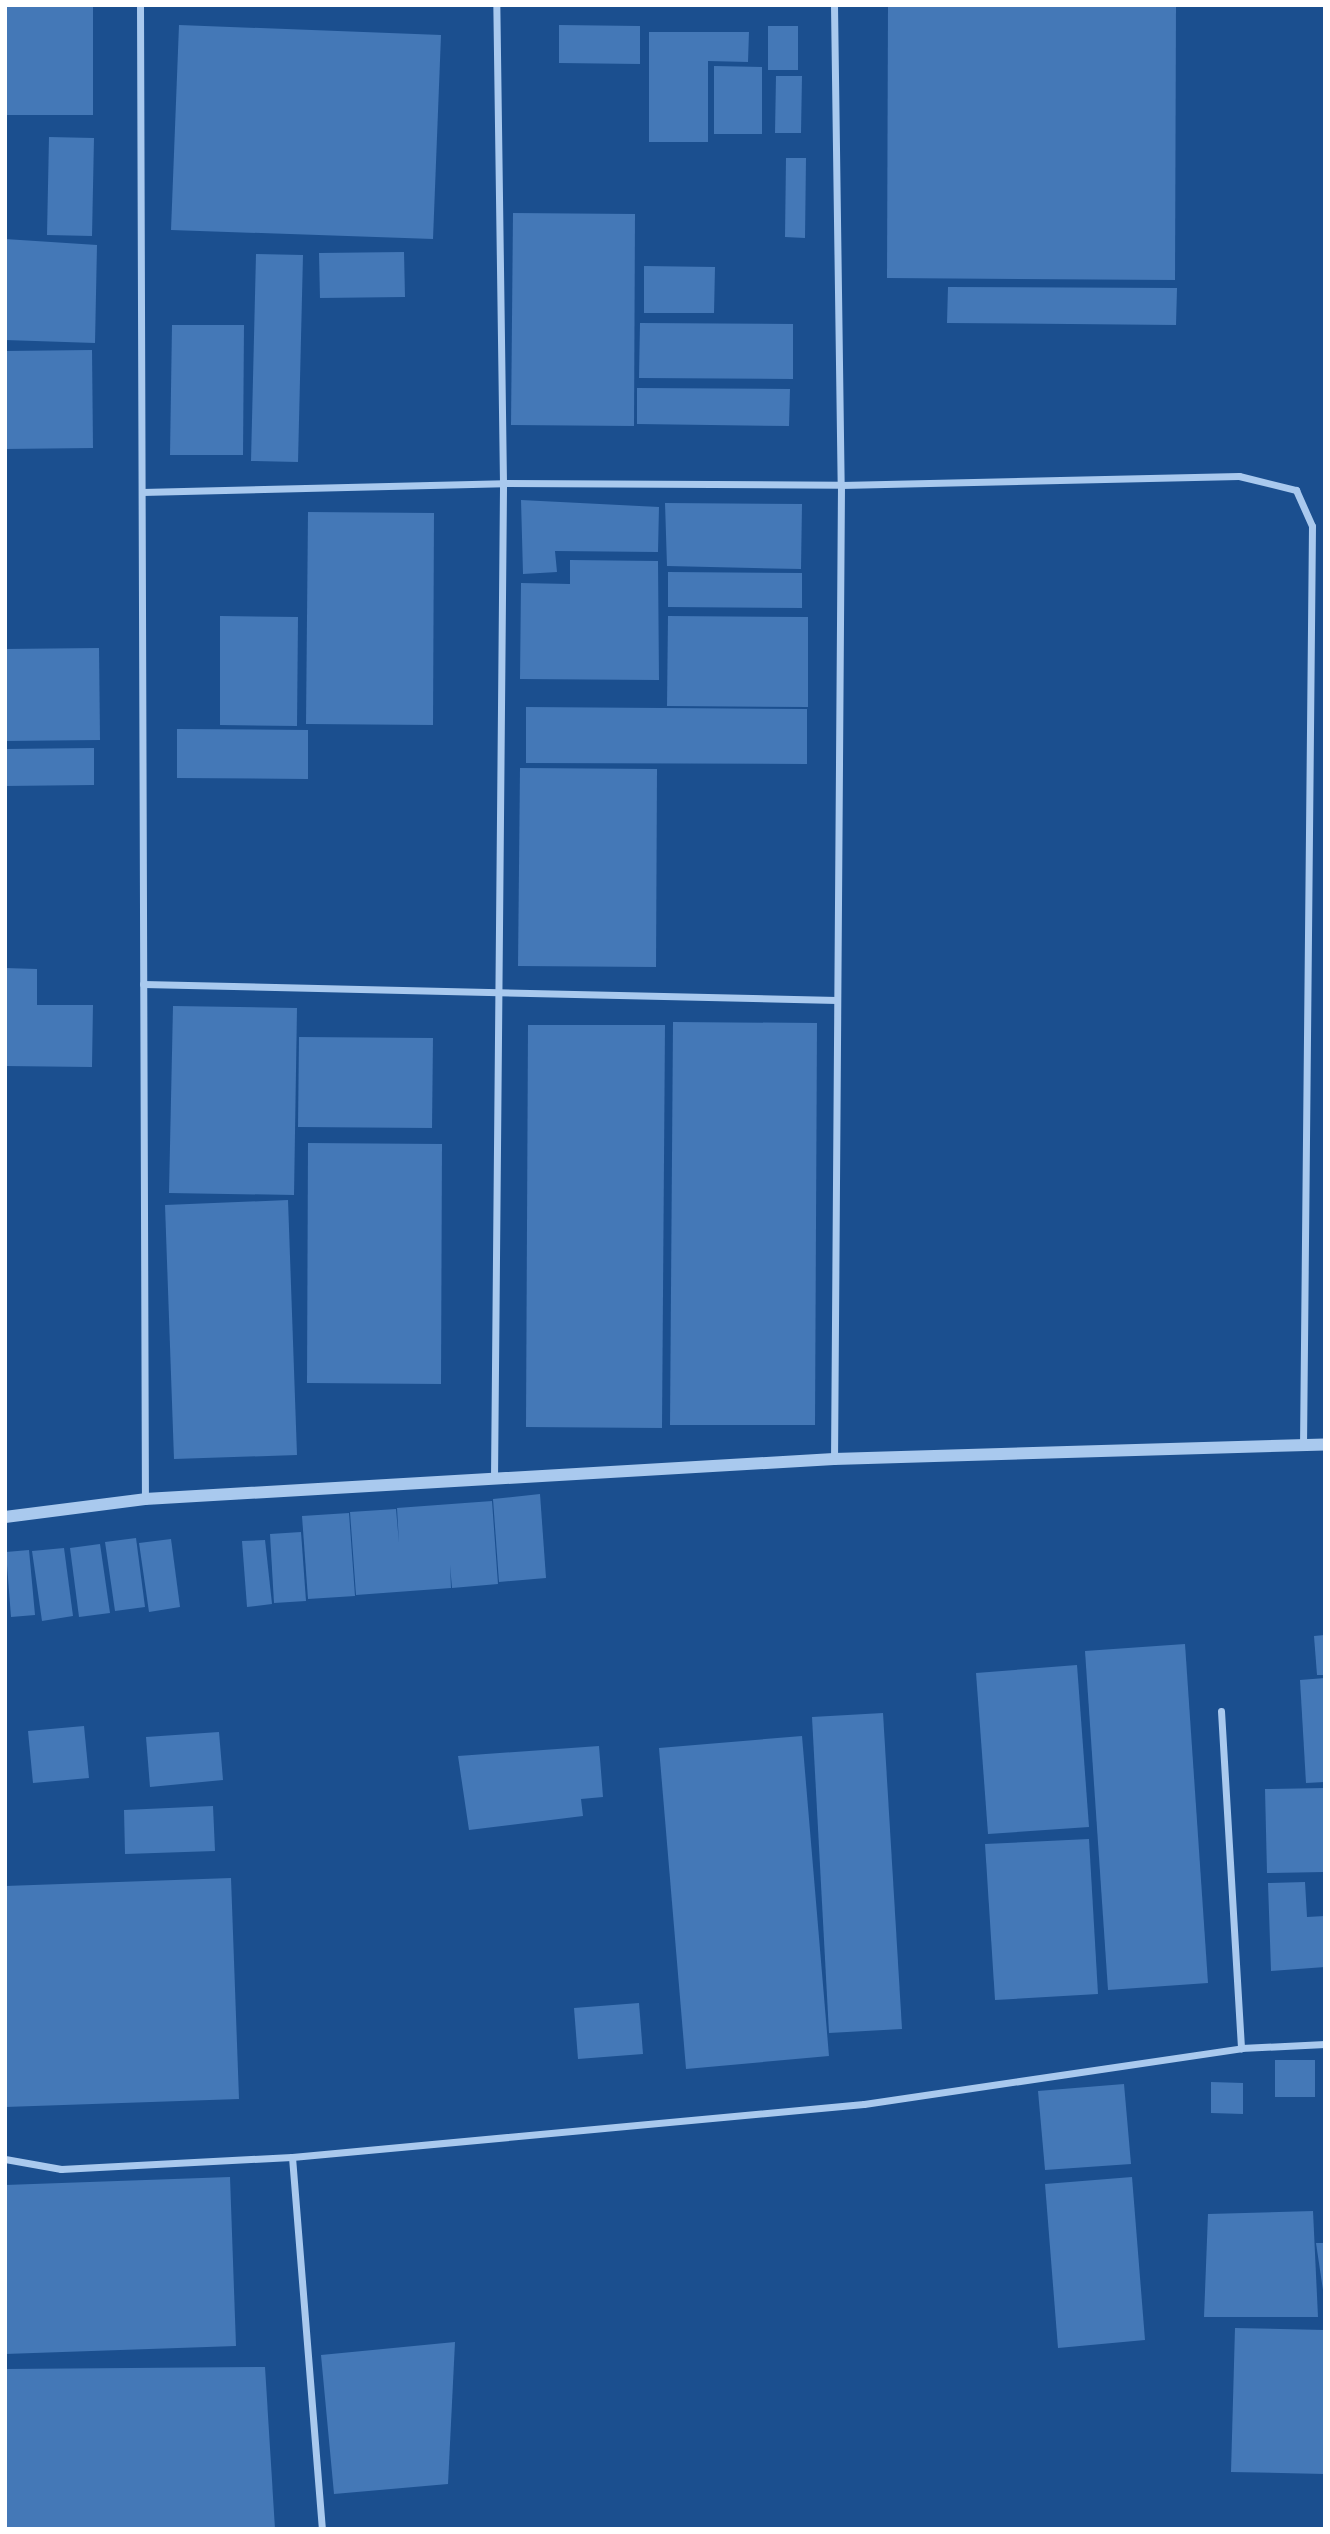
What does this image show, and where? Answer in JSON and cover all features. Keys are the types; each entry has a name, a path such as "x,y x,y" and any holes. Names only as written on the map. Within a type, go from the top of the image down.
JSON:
{"street":[{"path":"140,5 145,1499"},
{"path":"494,1479 503,483 496,5"},
{"path":"834,5 841,485 834,1460"},
{"path":"142,492 503,483 841,485 1239,476 1296,490 1312,526 1303,1445"},
{"path":"143,985 837,1000"},
{"path":"5,1517 145,1499 834,1460 1325,1444"},
{"path":"1221,1712 1241,2048"},
{"path":"5,2158 61,2169 292,2157 864,2104 1241,2048 1325,2044"},
{"path":"292,2157 322,2529"}],"building":[{"path":"5,5 93,5 93,115 5,115"},
{"path":"888,5 1176,5 1175,280 887,278"},
{"path":"179,25 441,35 433,239 171,230"},
{"path":"559,25 640,26 640,64 559,63"},
{"path":"768,26 798,26 798,70 768,70"},
{"path":"649,32 749,32 748,62 708,61 708,142 649,142"},
{"path":"714,66 762,67 762,134 714,134"},
{"path":"776,76 802,76 801,133 775,133"},
{"path":"49,137 94,138 92,236 47,235"},
{"path":"786,158 806,158 805,238 785,237"},
{"path":"513,213 635,214 634,426 511,425"},
{"path":"5,239 97,245 95,343 5,340"},
{"path":"404,252 405,297 320,298 319,253"},
{"path":"256,254 303,255 298,462 251,461"},
{"path":"644,266 715,267 714,313 644,313"},
{"path":"948,287 1177,288 1176,325 947,323"},
{"path":"640,323 793,324 793,379 639,378"},
{"path":"172,325 244,325 243,455 170,455"},
{"path":"92,350 93,448 5,449 5,351"},
{"path":"637,388 790,389 789,426 637,424"},
{"path":"521,500 659,507 658,552 555,551 557,572 523,574"},
{"path":"665,503 802,504 801,569 667,566"},
{"path":"308,512 434,513 433,725 306,724"},
{"path":"570,560 658,561 659,680 520,679 521,583 570,584"},
{"path":"668,572 802,573 802,608 668,607"},
{"path":"220,616 298,617 297,726 220,725"},
{"path":"668,616 808,617 808,707 667,706"},
{"path":"99,648 100,740 5,741 5,649"},
{"path":"526,707 807,709 807,764 526,763"},
{"path":"177,729 308,730 308,779 177,778"},
{"path":"94,748 94,785 5,786 5,749"},
{"path":"520,768 657,769 656,967 518,966"},
{"path":"5,968 37,969 37,1005 93,1005 92,1067 5,1066"},
{"path":"173,1006 297,1008 294,1195 169,1193"},
{"path":"673,1022 817,1023 815,1425 670,1425"},
{"path":"528,1025 665,1025 662,1428 526,1427"},
{"path":"299,1037 433,1038 432,1128 298,1127"},
{"path":"308,1143 442,1144 441,1384 307,1383"},
{"path":"288,1200 297,1455 174,1459 165,1205"},
{"path":"540,1494 546,1578 499,1582 493,1499"},
{"path":"492,1501 498,1584 452,1588 450,1565 451,1588 356,1595 350,1512 396,1509 399,1543 397,1508"},
{"path":"349,1513 355,1596 308,1599 302,1516"},
{"path":"301,1532 306,1601 274,1603 270,1534"},
{"path":"136,1538 145,1607 115,1611 105,1542"},
{"path":"171,1539 180,1607 149,1612 139,1543"},
{"path":"265,1540 272,1604 247,1607 242,1541"},
{"path":"100,1544 110,1613 79,1617 70,1548"},
{"path":"64,1548 73,1616 42,1621 32,1551"},
{"path":"29,1550 35,1615 11,1617 6,1552"},
{"path":"1325,1635 1325,1675 1317,1675 1314,1636"},
{"path":"1185,1644 1208,1983 1108,1990 1085,1651"},
{"path":"1077,1665 1089,1827 988,1834 976,1673"},
{"path":"1325,1678 1325,1782 1306,1783 1300,1680"},
{"path":"883,1713 902,2029 829,2033 812,1717"},
{"path":"84,1726 89,1778 33,1783 28,1731"},
{"path":"219,1732 223,1780 150,1787 146,1737"},
{"path":"802,1736 829,2056 686,2069 659,1748"},
{"path":"599,1746 603,1797 581,1799 583,1816 469,1830 458,1756"},
{"path":"1325,1788 1325,1872 1267,1873 1265,1789"},
{"path":"213,1806 215,1851 125,1854 124,1810"},
{"path":"1089,1839 1098,1994 995,2000 985,1844"},
{"path":"231,1878 239,2099 5,2107 5,1886"},
{"path":"1305,1882 1307,1917 1325,1916 1325,1967 1271,1971 1268,1883"},
{"path":"639,2003 643,2054 578,2059 574,2008"},
{"path":"1275,2060 1315,2060 1315,2097 1275,2097"},
{"path":"1211,2082 1243,2083 1243,2114 1211,2113"},
{"path":"1124,2084 1131,2164 1045,2170 1038,2091"},
{"path":"230,2177 236,2346 5,2354 5,2185"},
{"path":"1132,2177 1145,2340 1058,2348 1045,2184"},
{"path":"1313,2211 1318,2317 1204,2317 1208,2214"},
{"path":"1316,2243 1325,2243 1325,2290 1323,2290"},
{"path":"1235,2328 1325,2330 1325,2474 1231,2472"},
{"path":"455,2342 448,2484 334,2494 321,2355"},
{"path":"265,2367 275,2529 5,2529 5,2369"}]}
